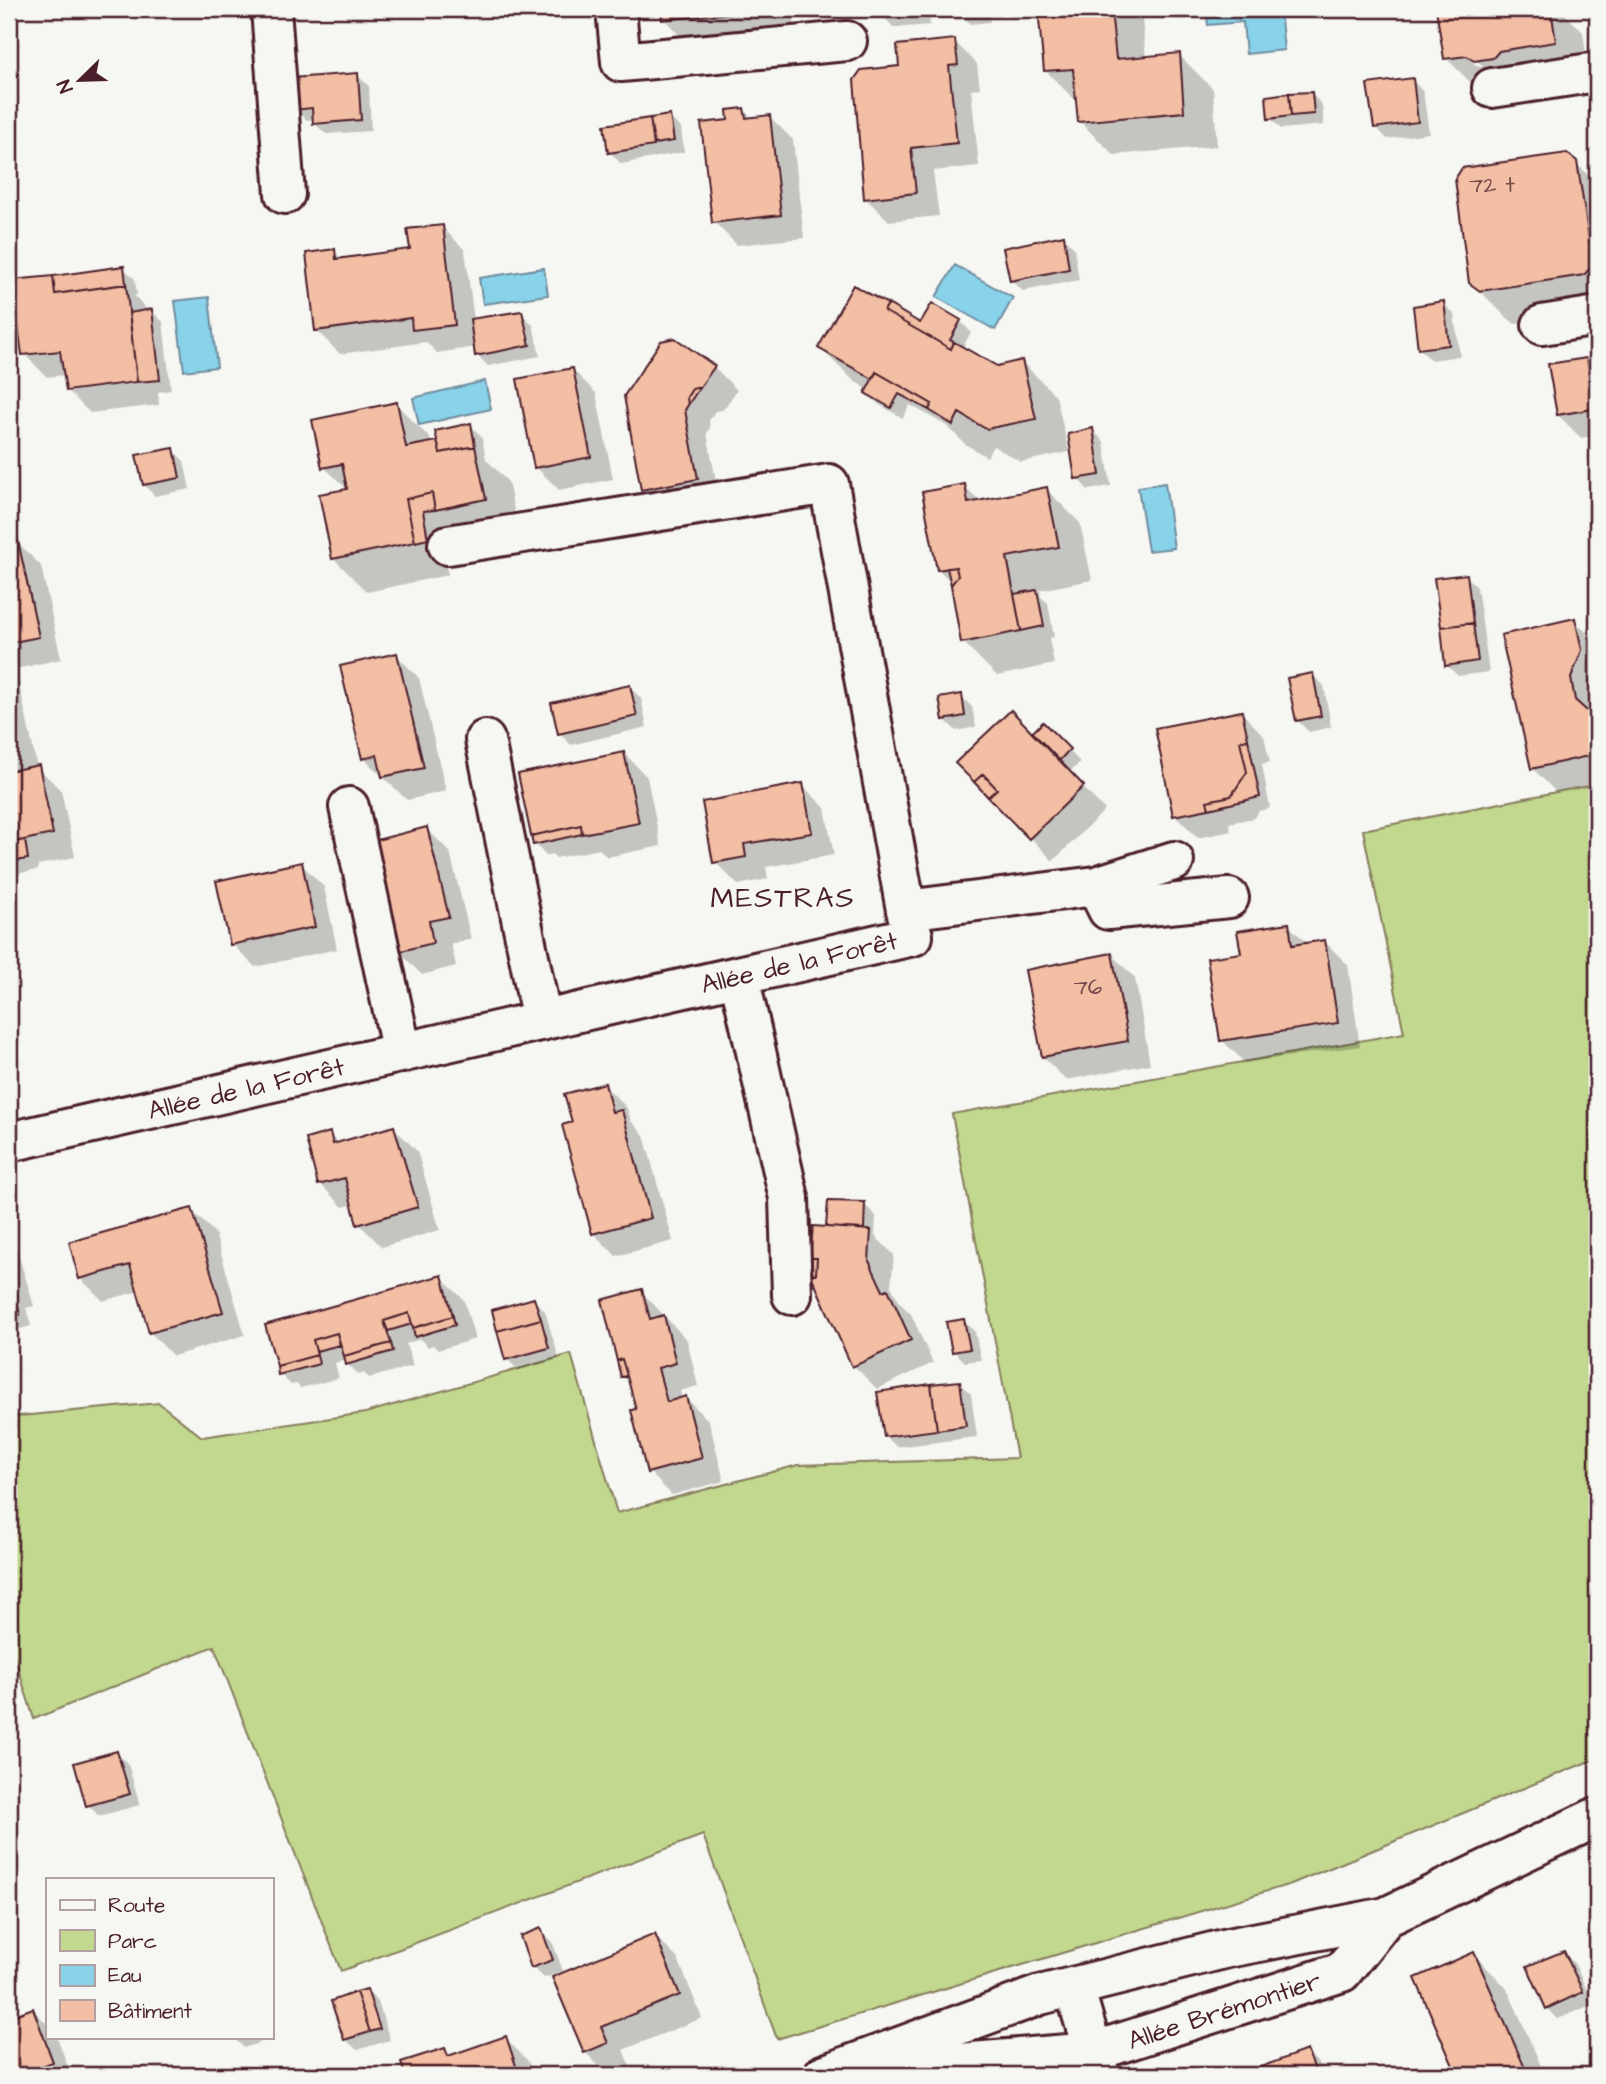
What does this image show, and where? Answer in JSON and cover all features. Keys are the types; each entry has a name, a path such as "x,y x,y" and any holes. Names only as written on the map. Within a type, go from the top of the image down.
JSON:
{"street":[{"path":"271,9 285,194"},
{"path":"616,9 621,62 847,41"},
{"path":"1492,88 1597,72"},
{"path":"1542,325 1597,316"},
{"name":"Allée de la Forêt","path":"9,1142 913,936 906,910 829,484 448,545"},
{"path":"485,740 542,1020"},
{"path":"349,807 402,1053"},
{"path":"906,910 1096,886 1174,861"},
{"path":"1096,886 1108,911 1229,898"},
{"path":"739,976 789,1198 792,1294"},
{"name":"Allée Brémontier","path":"825,2075 1040,1995 1228,1948 1386,1917 1597,1817"},
{"name":"Allée Brémontier","path":"825,2075 1096,2064 1342,1972 1386,1917"},
{"path":"1074,1987 1096,2064"}],"green space":[{"path":"1597,784 1597,1758 1291,1884 777,2039 703,1835 341,1971 214,1646 34,1719 9,1639 9,1417 159,1403 202,1437 365,1413 571,1354 617,1513 798,1465 1017,1458 952,1114 1404,1033 1363,830"}],"water":[{"path":"1206,9 1280,9 1284,50 1246,54 1243,22 1208,25"},
{"path":"955,265 1013,298 995,330 936,297"},
{"path":"544,268 548,295 483,304 479,278"},
{"path":"209,297 217,367 184,371 175,301"},
{"path":"485,381 491,409 419,425 413,398"},
{"path":"1165,483 1174,548 1148,551 1138,487"}],"building":[{"path":"661,9 773,9 662,20"},
{"path":"880,9 919,9 919,14 881,17"},
{"path":"956,9 980,9 980,11 957,14"},
{"path":"1038,9 1111,9 1116,59 1180,53 1184,112 1078,122 1073,69 1044,71"},
{"path":"1436,9 1551,9 1556,42 1499,51 1493,58 1474,61 1467,56 1444,59"},
{"path":"955,39 958,65 949,66 957,143 911,148 916,193 864,199 854,80 861,70 899,66 897,45"},
{"path":"358,73 361,120 313,124 312,108 294,110 292,78"},
{"path":"1413,78 1418,122 1374,128 1367,84"},
{"path":"1312,92 1314,114 1291,116 1289,93"},
{"path":"1289,93 1291,116 1268,119 1266,96"},
{"path":"744,108 746,118 770,115 781,215 712,223 701,123 728,120 727,110"},
{"path":"670,115 674,141 654,144 650,118"},
{"path":"650,118 654,146 608,153 604,125"},
{"path":"1567,153 1577,161 1593,265 1584,275 1480,291 1469,283 1455,179 1462,168"},
{"path":"443,225 455,325 412,330 411,318 315,331 306,253 335,249 336,259 410,249 407,229"},
{"path":"1064,235 1069,269 1010,281 1003,248"},
{"path":"124,266 126,284 55,294 53,276"},
{"path":"53,276 55,294 126,284 137,382 66,391 60,351 22,355 12,280"},
{"path":"853,285 888,304 884,311 951,349 954,342 997,366 1022,360 1036,419 986,429 959,413 953,425 929,410 932,404 876,372 873,379 818,348"},
{"path":"1444,301 1449,345 1418,349 1413,306"},
{"path":"932,303 961,320 950,340 954,342 951,349 884,311 888,304 920,323"},
{"path":"152,309 160,380 137,382 129,313"},
{"path":"522,311 530,345 475,356 470,319"},
{"path":"675,338 715,366 700,387 692,389 687,397 688,405 685,410 698,479 641,490 624,396 661,341"},
{"path":"1587,358 1589,370 1597,369 1596,432 1593,409 1557,415 1548,364"},
{"path":"573,368 591,457 534,468 517,379"},
{"path":"876,372 932,404 929,410 899,394 891,408 865,393"},
{"path":"700,387 688,405 687,397 692,389"},
{"path":"397,402 406,447 437,441 440,453 475,446 486,499 435,510 432,493 406,499 415,542 332,559 319,494 347,489 342,464 322,468 312,420"},
{"path":"471,423 475,446 440,453 435,431"},
{"path":"1093,428 1100,475 1075,479 1068,434"},
{"path":"174,448 180,478 143,485 136,455"},
{"path":"965,484 968,503 1047,487 1059,547 1007,557 1021,631 961,643 951,585 958,576 956,567 937,570 922,492"},
{"path":"432,493 435,510 423,511 428,539 415,542 406,499"},
{"path":"18,541 39,637 9,643 9,543"},
{"path":"956,567 958,576 951,585 947,568"},
{"path":"1467,574 1473,623 1441,627 1434,578"},
{"path":"1037,590 1044,626 1021,631 1014,594"},
{"path":"1575,618 1582,650 1571,678 1575,700 1597,720 1597,754 1531,769 1501,635"},
{"path":"1473,623 1478,661 1445,666 1441,627"},
{"path":"397,653 424,768 382,777 377,755 362,759 340,666"},
{"path":"1313,673 1321,716 1296,721 1287,678"},
{"path":"630,685 637,716 558,734 551,703"},
{"path":"962,694 965,716 943,720 939,698"},
{"path":"1011,710 1084,786 1029,839 988,797 997,789 983,774 974,782 955,763"},
{"path":"1242,711 1248,739 1240,741 1247,772 1231,796 1207,801 1209,809 1173,816 1155,728"},
{"path":"9,716 15,745 9,746"},
{"path":"1043,722 1070,749 1059,761 1032,733"},
{"path":"1248,739 1260,797 1209,809 1207,801 1231,796 1247,772 1240,741"},
{"path":"624,752 639,823 582,834 581,825 531,836 518,774"},
{"path":"39,765 53,834 9,843 9,771"},
{"path":"983,774 997,789 988,797 974,782"},
{"path":"803,783 812,833 744,844 746,857 713,863 702,802"},
{"path":"581,825 582,834 533,845 531,836"},
{"path":"427,827 449,917 429,921 433,943 397,952 369,842"},
{"path":"25,840 28,859 9,862 9,843"},
{"path":"302,862 315,927 230,945 216,881"},
{"path":"1289,923 1292,945 1325,940 1338,1023 1220,1041 1207,958 1241,953 1237,931"},
{"path":"1112,953 1128,1041 1042,1057 1025,970"},
{"path":"605,1083 612,1112 622,1110 651,1218 592,1234 562,1125 572,1122 564,1094"},
{"path":"394,1126 418,1207 357,1225 345,1178 318,1185 306,1139 330,1132 333,1144"},
{"path":"828,1201 865,1202 864,1229 826,1227"},
{"path":"192,1208 223,1312 149,1333 130,1265 79,1279 69,1242"},
{"path":"813,1226 871,1230 869,1261 883,1291 888,1289 911,1340 852,1367 810,1273 816,1274 817,1258 810,1258"},
{"path":"810,1258 817,1258 816,1274 810,1273"},
{"path":"442,1275 453,1316 413,1328 409,1313 384,1321 391,1343 344,1356 337,1333 313,1340 317,1355 277,1366 265,1325"},
{"path":"12,1283 20,1315 9,1318 9,1284"},
{"path":"642,1289 650,1319 664,1315 676,1363 658,1368 667,1402 686,1396 702,1458 647,1473 631,1410 636,1409 622,1359 617,1361 602,1300"},
{"path":"534,1298 541,1319 497,1331 492,1310"},
{"path":"409,1313 412,1324 388,1331 384,1321"},
{"path":"453,1316 455,1325 415,1337 413,1328"},
{"path":"541,1319 549,1348 505,1360 497,1331"},
{"path":"964,1319 970,1349 952,1352 946,1322"},
{"path":"337,1333 340,1345 316,1351 313,1340"},
{"path":"391,1343 393,1351 346,1365 344,1356"},
{"path":"317,1355 319,1364 278,1375 277,1366"},
{"path":"622,1359 627,1376 621,1377 617,1361"},
{"path":"960,1381 966,1426 937,1430 931,1384"},
{"path":"931,1384 937,1430 884,1437 877,1392"},
{"path":"117,1751 130,1794 86,1806 74,1763"},
{"path":"541,1928 553,1960 531,1968 520,1936"},
{"path":"655,1934 680,1995 601,2027 608,2043 584,2053 552,1977"},
{"path":"1564,1951 1583,1992 1546,2009 1527,1966"},
{"path":"1474,1952 1528,2075 1457,2075 1415,1978"},
{"path":"367,1989 380,2029 370,2032 356,1992"},
{"path":"356,1992 370,2032 344,2040 331,2001"},
{"path":"33,2008 53,2062 9,2075 9,2017"},
{"path":"506,2036 519,2075 405,2075 401,2062 445,2048 448,2056"},
{"path":"1307,2050 1317,2075 1239,2075"}],"district":[{"name":"MESTRAS","path":"783,897"}]}
